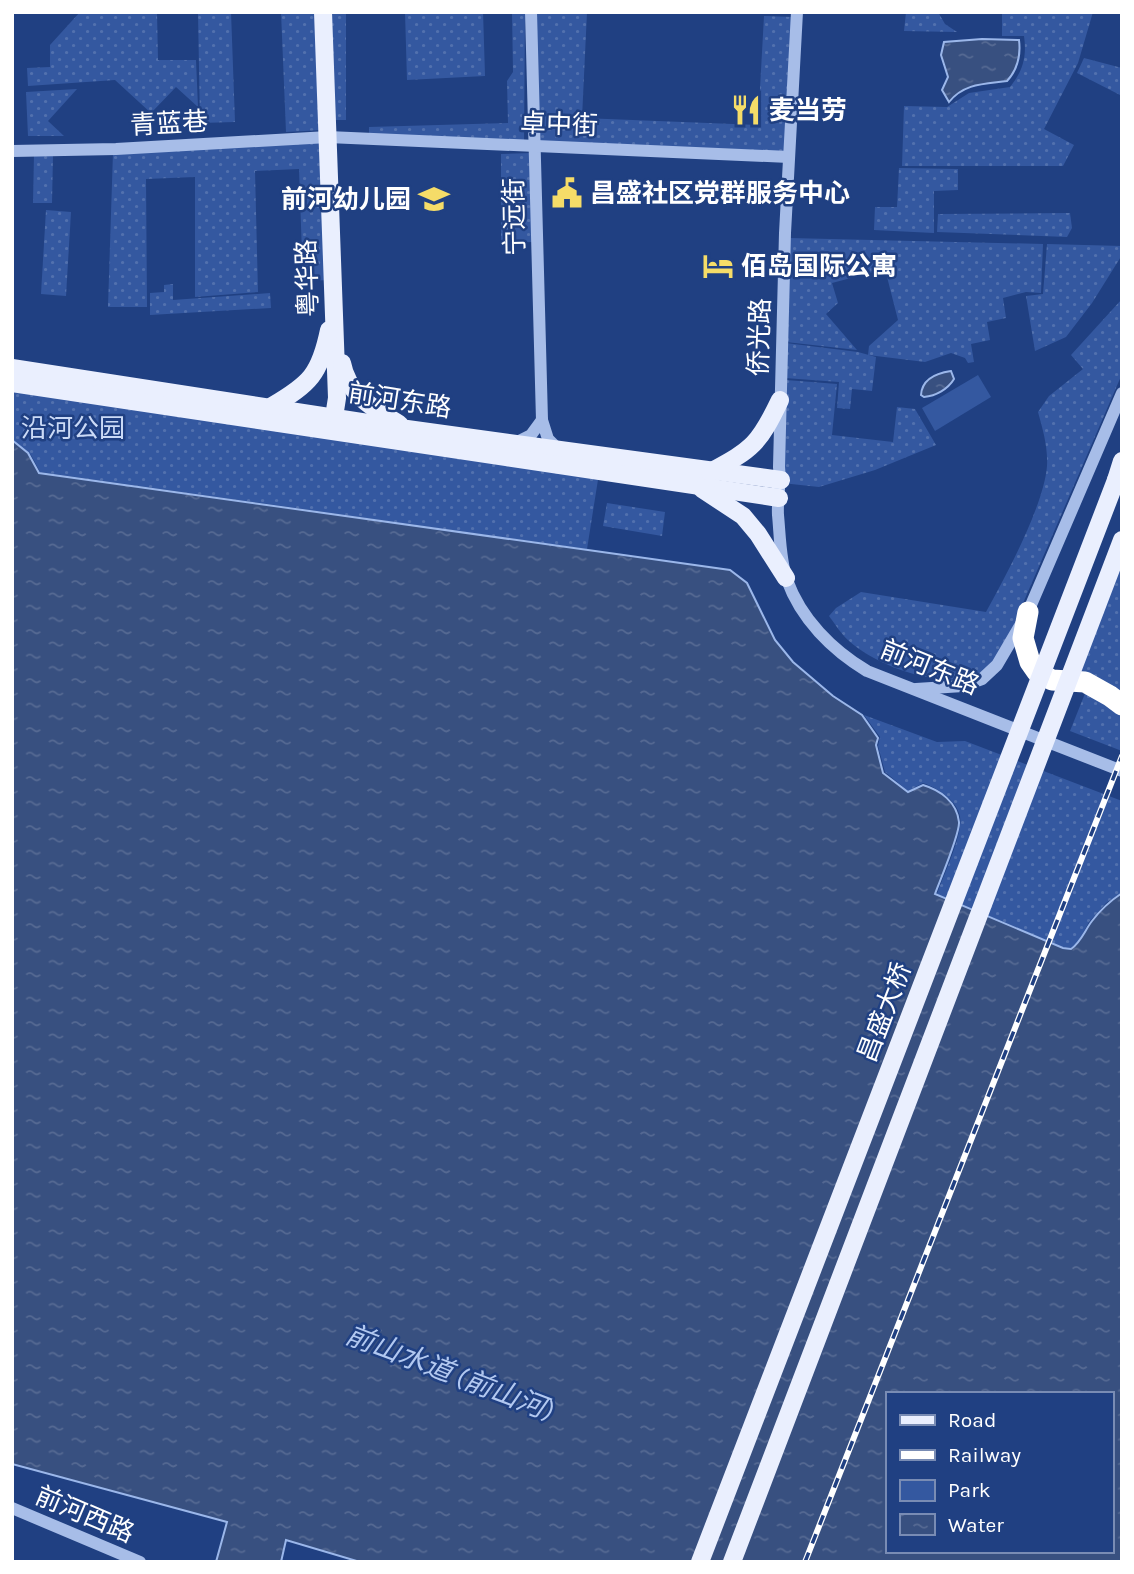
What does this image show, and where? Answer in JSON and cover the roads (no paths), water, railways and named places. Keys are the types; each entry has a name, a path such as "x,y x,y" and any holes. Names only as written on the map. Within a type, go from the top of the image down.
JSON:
{"highway":[{"path":"1028,612 1023,638 1030,662 1037,672 1052,680 1085,682 1122,705"}],"main road":[{"name":"粤华路","path":"323,12 335,303 337,398 334,416"},
{"path":"272,406 306,385 316,373 327,341 335,303"},
{"path":"335,303 343,367 348,381 358,397 407,429"},
{"name":"前河东路","path":"12,368 272,406 407,429 556,448 710,472 780,489"},
{"name":"前河东路","path":"12,383 699,487 780,489"},
{"path":"710,472 740,456 756,443 780,400"},
{"name":"昌盛大桥","path":"700,1562 1122,461"},
{"path":"699,487 743,516 786,578"},
{"name":"昌盛大桥","path":"732,1562 1122,540"}],"street":[{"name":"宁远街","path":"531,12 542,420"},
{"name":"侨光路","path":"786,578 778,512 780,400 797,12"},
{"name":"卓中街","path":"328,137 789,157"},
{"name":"青蓝巷","path":"12,151 116,149 328,137"},
{"path":"912,690 963,686 982,678 997,665 1028,612 1122,393"},
{"path":"515,443 531,435 542,420"},
{"path":"542,420 548,439 556,448"},
{"name":"前河东路","path":"786,578 811,624 844,657 867,671 1122,771"},
{"name":"前河西路","path":"12,1508 140,1562"}],"water":[{"path":"1019,40 1020,51 1014,72 1007,81 968,88 949,102 942,90 948,77 941,55 944,42"},
{"path":"951,371 954,379 945,389 937,394 924,397 921,395 927,381"},
{"name":"前山水道 (前山河)","path":"12,440 28,453 39,473 730,570 747,583 775,640 793,662 833,696 862,715 878,738 876,745 883,773 908,792 923,785 936,790 955,808 958,828 935,894 1071,949 1099,913 1122,893 1122,1562 360,1562 286,1540 281,1562 216,1562 227,1522 12,1464"}],"railway":[{"path":"805,1562 1122,756"}],"place":[{"name":"麦当劳","path":"746,110"},
{"name":"昌盛社区党群服务中心","path":"567,193"},
{"name":"前河幼儿园","path":"434,199"},
{"name":"佰岛国际公寓","path":"718,266"}],"park label":[{"name":"沿河公园","path":"73,428"}]}
